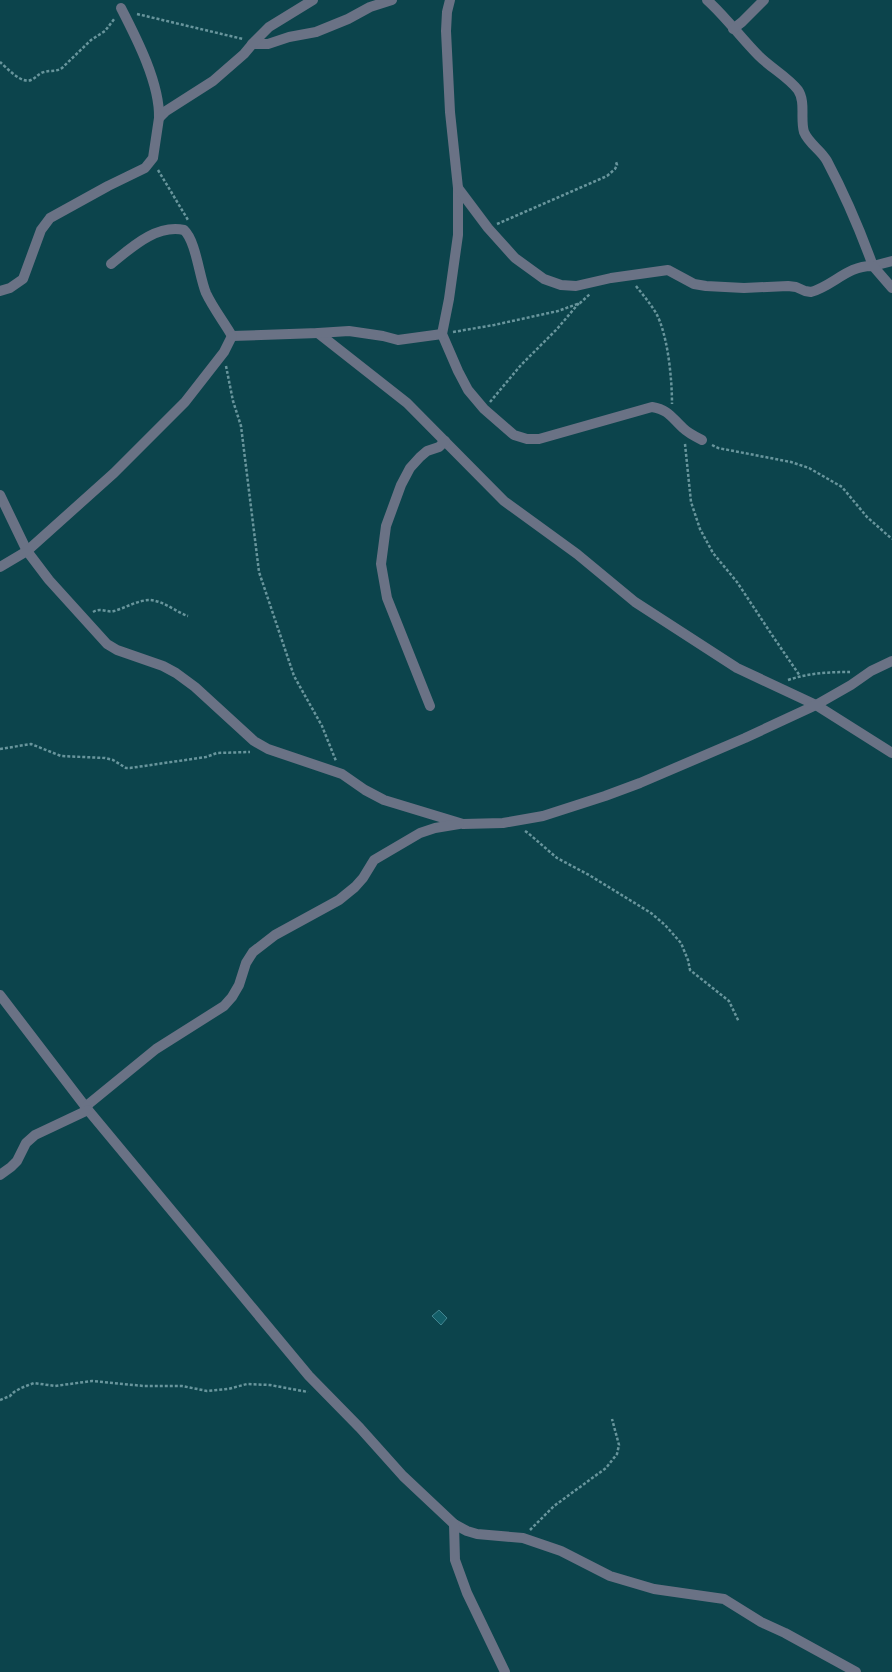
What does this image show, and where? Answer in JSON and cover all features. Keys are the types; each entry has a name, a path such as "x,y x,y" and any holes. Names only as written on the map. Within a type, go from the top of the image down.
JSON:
{"street":[{"path":"159,118 166,111 213,81 244,54 269,27 313,0"},
{"path":"253,43 268,44 289,37 316,32 348,19 370,7 392,0"},
{"path":"450,0 447,12 446,31 450,112 458,188 458,235 449,299 442,334 465,383 484,409 514,435 527,439 539,439 652,407 662,409 672,415 684,429 702,440"},
{"path":"707,0 718,10 733,29 759,56 792,84 798,91 802,100 804,131 808,140 825,158 859,226 873,266 892,288"},
{"path":"733,29 764,0"},
{"path":"0,291 10,288 22,280 41,230 50,218 108,186 145,168 153,158 159,118 159,105 136,36 121,8"},
{"path":"458,188 488,228 515,258 544,280 561,285 576,286 668,270 694,284 706,286 744,288 788,286 811,292 850,270 892,261"},
{"path":"111,264 140,240 168,230 184,230 191,240 200,277 207,295 232,336"},
{"path":"232,336 349,331 383,336 398,340 442,334"},
{"path":"318,333 402,399 504,501 577,554 635,602 714,654 751,675 816,705 892,753"},
{"path":"0,567 27,551 114,473 185,402 224,352 232,336"},
{"path":"430,706 387,598 381,564 386,526 400,485 410,468 420,457 427,451 439,448 445,441"},
{"path":"0,495 27,551 50,580 107,644 117,650 163,666 176,673 195,687 254,741 268,749 342,774 365,790 384,800 463,824"},
{"path":"0,1175 11,1168 17,1161 26,1143 35,1135 87,1108 156,1049 224,1006 232,997 239,985 246,963 253,952 275,935 338,900 355,887 363,878 374,860 420,833 435,828 463,824 503,823 543,816 605,796 640,783 745,738 816,705 871,671 892,660"},
{"path":"0,995 87,1108 309,1376 360,1428 403,1476 454,1524 467,1531 478,1534 523,1538 561,1551 610,1576 654,1589 724,1599 761,1622 785,1633 856,1672"},
{"path":"454,1524 455,1560 468,1593 505,1672"}],"path":[{"path":"0,62 19,77 26,80 31,80 45,71 58,71 92,40 105,31 121,8 142,16 253,43"},
{"path":"153,158 156,168 185,215 189,224 191,240"},
{"path":"488,228 591,181 607,176 617,166 616,162"},
{"path":"628,276 656,314 665,336 672,387 672,415"},
{"path":"484,409 521,365 580,303 595,290"},
{"path":"442,334 541,315 580,303"},
{"path":"224,352 233,401 241,426 259,572 294,676 322,726 329,747 342,774"},
{"path":"684,429 691,502 700,529 714,553 737,582 800,676"},
{"path":"702,440 718,448 791,462 809,468 842,487 867,518 892,539"},
{"path":"82,617 96,610 113,612 151,600 188,616"},
{"path":"775,686 800,676 820,673 871,671"},
{"path":"0,749 31,744 60,756 105,758 113,760 126,768 130,768 206,757 217,753 255,752 268,749"},
{"path":"522,830 528,833 558,858 590,875 651,914 665,925 681,943 688,960 690,970 729,1001 739,1022"},
{"path":"0,1400 10,1396 21,1388 34,1383 55,1386 92,1381 144,1386 182,1386 206,1391 228,1390 246,1384 270,1385 326,1395"},
{"path":"523,1538 554,1506 606,1468 617,1454 619,1445 612,1419"}],"building":[{"path":"439,1310 447,1318 441,1325 432,1316"}]}
